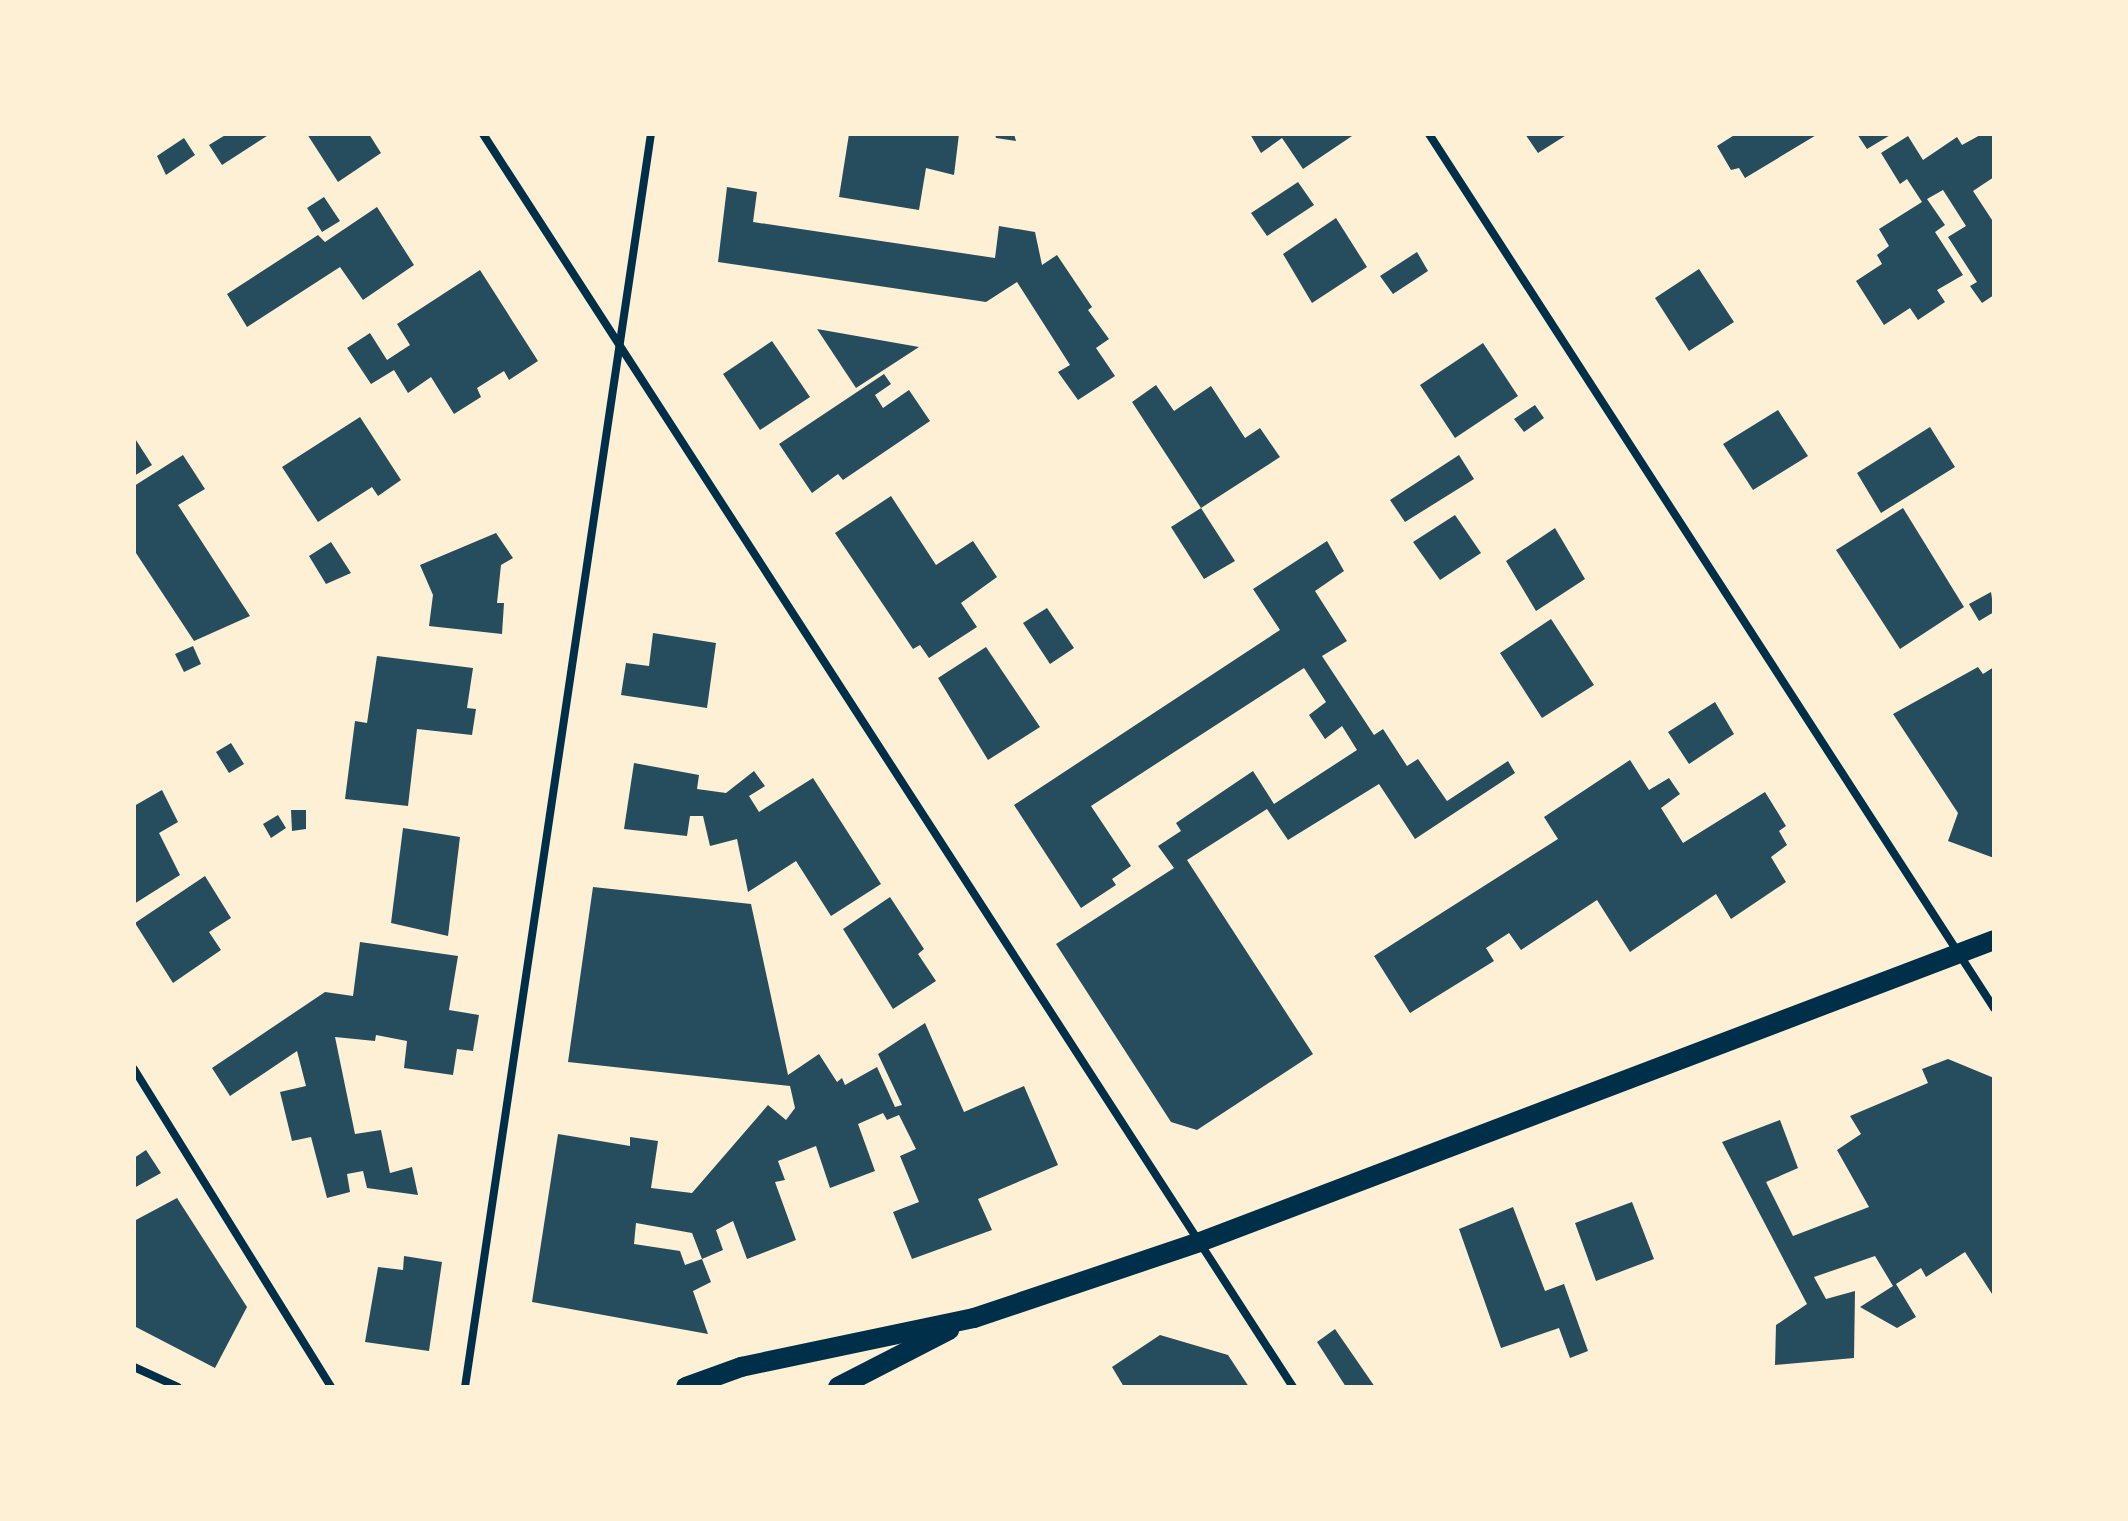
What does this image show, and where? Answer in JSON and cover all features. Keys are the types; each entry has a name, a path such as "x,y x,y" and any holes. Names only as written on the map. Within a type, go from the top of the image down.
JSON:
{"main road":[{"path":"686,1387 741,1367 974,1318 1200,1242 1994,940"},
{"path":"838,1387 974,1318"}],"street":[{"path":"483,134 1293,1387"},
{"path":"465,1387 651,134"},
{"path":"1429,134 1994,1008"},
{"path":"134,1069 331,1387"},
{"path":"134,1367 178,1387"}],"building":[{"path":"227,134 270,134 222,165 209,145"},
{"path":"307,134 369,134 381,153 338,182"},
{"path":"849,134 959,134 954,175 926,168 919,210 839,197"},
{"path":"995,134 1014,134 1016,141 996,138"},
{"path":"1250,134 1355,134 1303,169 1282,138 1261,153"},
{"path":"1525,134 1568,134 1538,153"},
{"path":"1736,134 1818,134 1745,178 1739,168 1731,170 1717,146"},
{"path":"1857,134 1892,134 1867,149"},
{"path":"1982,134 1994,134 1994,177 1973,191 1994,223 1994,295 1982,303 1970,286 1977,282 1948,237 1966,226 1943,190 1927,199 1945,225 1935,232 1963,275 1937,290 1945,302 1918,320 1910,308 1884,325 1856,281 1882,264 1877,255 1889,246 1879,229 1922,202 1907,179 1900,184 1881,153 1908,136 1923,160 1957,137 1962,145"},
{"path":"184,138 195,155 166,175 157,156"},
{"path":"1298,182 1314,205 1267,236 1251,213"},
{"path":"727,187 757,192 753,222 995,258 999,226 1035,232 1042,265 1057,255 1092,307 1088,310 1109,339 1096,348 1115,376 1078,400 1058,372 1070,365 1017,282 986,302 718,262"},
{"path":"324,197 340,221 322,232 307,208"},
{"path":"377,207 414,265 363,300 340,267 247,327 227,294 318,235 325,242"},
{"path":"1336,218 1367,267 1312,303 1283,254"},
{"path":"1417,252 1428,271 1393,294 1380,276"},
{"path":"1699,269 1734,322 1689,351 1655,298"},
{"path":"480,270 538,361 509,380 504,371 477,388 481,397 454,414 431,377 408,393 394,370 371,384 347,348 370,333 387,360 410,345 397,324"},
{"path":"817,329 919,347 856,388"},
{"path":"772,341 810,397 760,430 723,374"},
{"path":"1483,343 1518,396 1455,438 1420,385"},
{"path":"884,374 891,384 875,395 883,408 909,390 930,421 843,480 838,474 812,493 779,444"},
{"path":"1156,385 1174,411 1211,386 1245,438 1260,428 1280,457 1201,508 1132,402"},
{"path":"1535,405 1544,418 1524,432 1514,419"},
{"path":"1778,410 1808,456 1753,490 1723,444"},
{"path":"360,417 401,480 378,496 372,487 318,522 282,467"},
{"path":"1930,427 1955,467 1881,513 1857,473"},
{"path":"134,437 152,465 134,476"},
{"path":"183,455 205,489 178,505 250,616 194,641 134,550 134,486"},
{"path":"1459,455 1474,479 1405,522 1390,500"},
{"path":"891,496 936,565 973,541 997,577 961,603 977,627 929,658 920,645 913,649 835,533"},
{"path":"1201,508 1235,561 1204,579 1171,527"},
{"path":"1903,508 1964,607 1900,649 1836,550"},
{"path":"1455,515 1481,553 1440,580 1413,542"},
{"path":"1555,528 1585,579 1536,611 1506,561"},
{"path":"496,533 513,558 501,565 497,603 504,603 502,634 429,626 433,595 420,565"},
{"path":"1327,541 1344,571 1315,591 1347,641 1322,656 1374,735 1383,729 1407,766 1418,759 1447,801 1508,761 1515,773 1415,839 1379,784 1288,840 1267,809 1187,860 1313,1054 1197,1130 1171,1122 1056,944 1174,868 1158,846 1181,831 1176,823 1253,771 1274,804 1357,750 1342,726 1325,739 1309,715 1326,702 1304,668 1091,806 1131,866 1112,879 1116,885 1081,908 1014,805 1280,630 1253,589"},
{"path":"331,542 351,573 326,584 309,556"},
{"path":"1991,592 1994,612 1979,621 1969,604"},
{"path":"1047,608 1074,648 1050,664 1023,623"},
{"path":"1551,619 1594,685 1542,718 1500,653"},
{"path":"653,633 716,643 707,708 621,695 626,663 649,666"},
{"path":"193,646 201,664 184,672 175,654"},
{"path":"986,647 1040,727 988,760 938,678"},
{"path":"377,656 473,668 467,708 476,709 472,735 417,729 408,806 345,799 355,721 367,723"},
{"path":"1978,667 1983,674 1994,667 1994,858 1948,841 1958,813 1893,714"},
{"path":"1715,702 1734,734 1689,764 1668,732"},
{"path":"231,743 244,764 229,773 216,752"},
{"path":"1630,760 1649,790 1669,778 1680,794 1661,808 1683,843 1765,792 1786,826 1779,831 1787,845 1771,857 1786,882 1731,919 1716,894 1630,952 1597,900 1521,950 1509,933 1486,948 1494,961 1410,1013 1374,956 1558,839 1544,817"},
{"path":"634,763 699,775 697,789 726,793 754,771 765,786 749,796 759,812 813,778 881,884 831,916 796,861 748,892 737,839 710,846 703,816 690,816 687,836 624,829"},
{"path":"162,790 178,822 159,833 180,875 134,904 134,806"},
{"path":"291,810 306,810 306,829 292,831"},
{"path":"278,815 286,828 271,838 263,824"},
{"path":"403,828 460,837 448,936 391,923"},
{"path":"205,876 231,918 209,932 221,950 173,983 135,923"},
{"path":"593,887 751,904 788,1075 819,1054 837,1082 842,1078 845,1085 877,1067 895,1107 902,1105 878,1054 925,1023 964,1112 1024,1086 1058,1165 978,1199 992,1230 912,1259 893,1212 919,1202 900,1156 916,1149 899,1115 887,1120 883,1113 858,1124 875,1171 830,1188 816,1146 778,1161 785,1180 775,1182 796,1240 747,1259 733,1221 716,1230 723,1250 702,1259 711,1282 693,1291 708,1334 532,1302 558,1134 630,1146 630,1137 658,1141 651,1188 692,1193 768,1105 786,1120 795,1108 790,1086 568,1062","holes":["636,1223 692,1233 702,1259 685,1265 680,1251 634,1244"]},
{"path":"890,897 924,949 918,954 936,981 893,1009 843,929"},
{"path":"360,942 458,956 449,1010 479,1015 473,1051 457,1049 453,1075 404,1068 407,1041 376,1035 375,1041 335,1037 355,1134 381,1130 390,1173 412,1167 418,1195 367,1188 363,1171 347,1174 350,1192 327,1198 311,1137 292,1141 280,1092 306,1086 297,1051 230,1096 212,1068 325,992 353,996"},
{"path":"1948,1059 1994,1078 1994,1297 1965,1252 1926,1277 1921,1268 1896,1284 1916,1317 1897,1328 1860,1307 1893,1286 1875,1256 1814,1277 1826,1299 1855,1291 1854,1358 1775,1365 1776,1325 1807,1304 1722,1142 1780,1120 1798,1168 1766,1182 1793,1236 1869,1207 1837,1150 1861,1134 1850,1116 1928,1083 1922,1069"},
{"path":"146,1150 161,1173 134,1188 134,1158"},
{"path":"177,1198 247,1307 215,1368 134,1326 134,1221"},
{"path":"1632,1202 1654,1259 1596,1281 1575,1223"},
{"path":"1513,1207 1545,1291 1564,1284 1588,1351 1570,1358 1559,1328 1501,1348 1459,1229"},
{"path":"404,1256 442,1262 429,1351 365,1342 378,1267 403,1270"},
{"path":"1335,1329 1375,1387 1346,1387 1317,1342"},
{"path":"1160,1335 1228,1355 1249,1387 1124,1387 1112,1367"}]}
